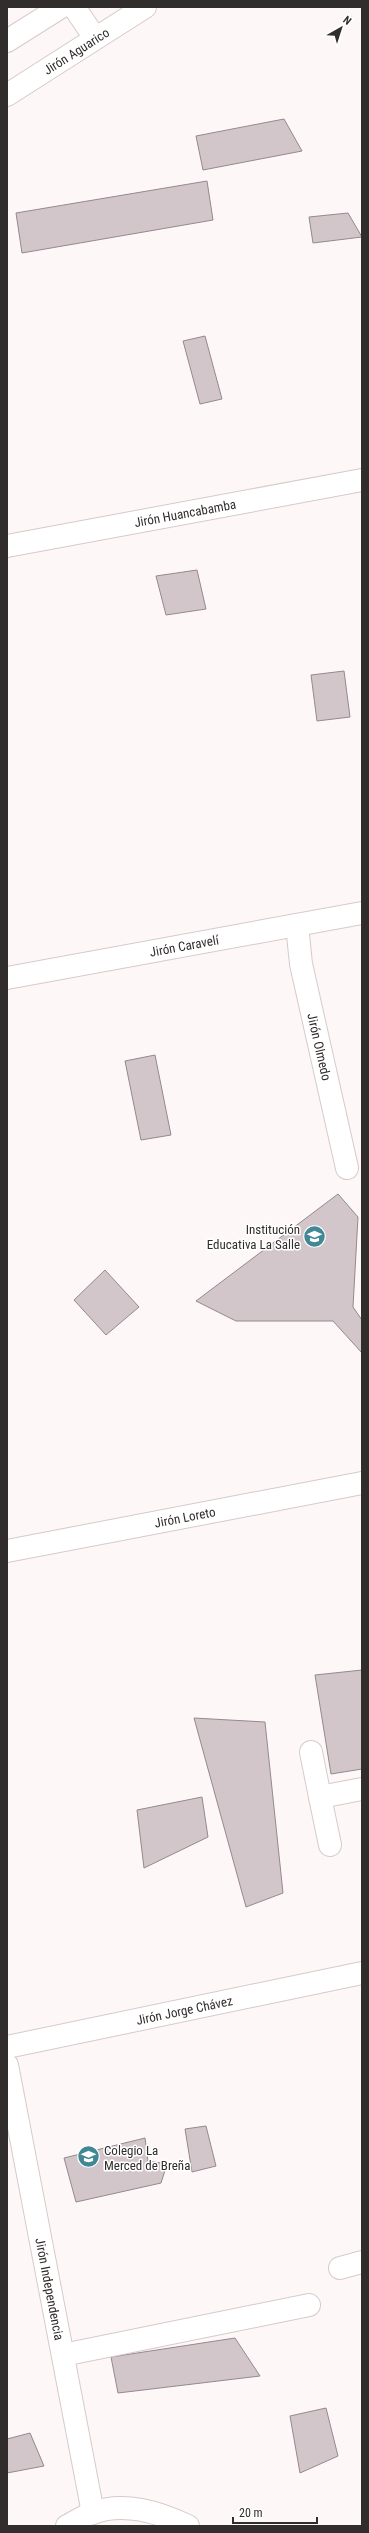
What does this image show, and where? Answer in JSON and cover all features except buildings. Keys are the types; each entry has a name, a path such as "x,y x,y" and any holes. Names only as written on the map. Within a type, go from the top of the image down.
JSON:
{"street":[{"path":"7,42 61,7"},
{"path":"74,7 95,38"},
{"name":"Jirón Aguarico","path":"7,95 145,7"},
{"name":"Jirón Huancabamba","path":"7,546 362,480"},
{"name":"Jirón Caravelí","path":"7,978 362,913"},
{"name":"Jirón Olmedo","path":"296,925 301,964 347,1168"},
{"name":"Jirón Loreto","path":"7,1551 362,1483"},
{"path":"311,1752 330,1845"},
{"path":"320,1797 362,1789"},
{"name":"Jirón Jorge Chávez","path":"7,2047 362,1973"},
{"name":"Jirón Independencia","path":"7,2065 93,2513"},
{"path":"340,2268 362,2262"},
{"path":"63,2355 309,2305"},
{"path":"67,2526 93,2513 125,2508 158,2512 188,2526"}],"place":[{"name":"Institución Educativa La Salle","path":"315,1236"},
{"name":"Colegio La Merced de Breña","path":"89,2157"}]}
